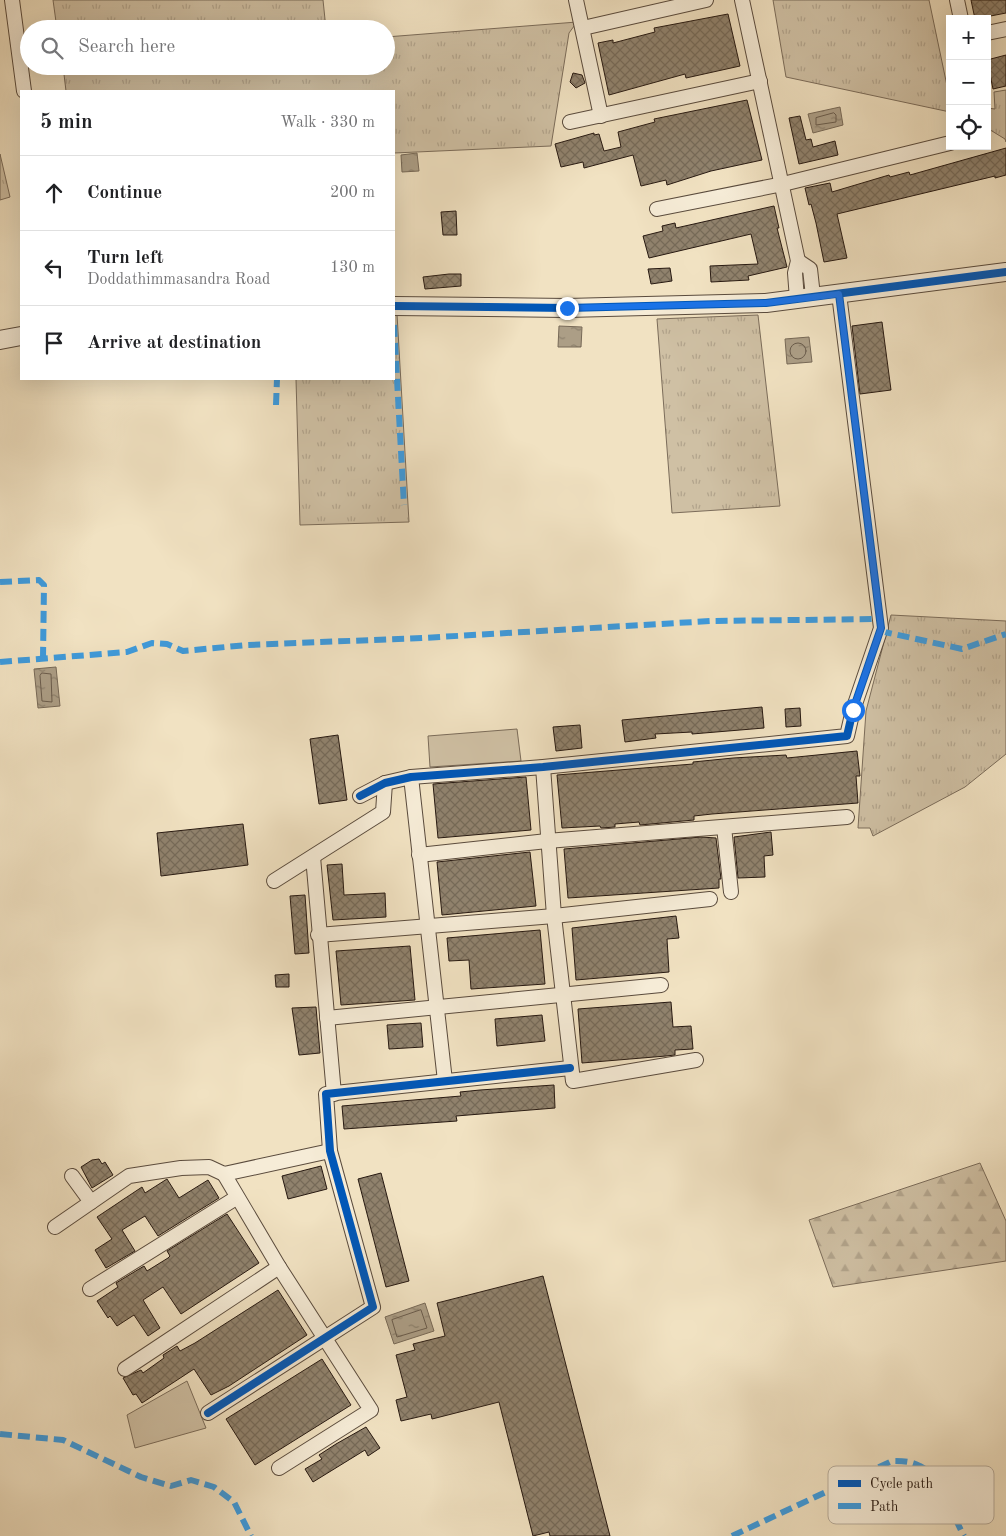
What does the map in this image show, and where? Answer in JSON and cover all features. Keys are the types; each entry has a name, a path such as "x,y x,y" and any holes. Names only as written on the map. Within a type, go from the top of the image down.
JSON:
{"street":[{"path":"12,0 20,61"},
{"path":"576,0 600,116"},
{"path":"583,28 706,0"},
{"path":"742,0 798,261 810,269 805,298"},
{"path":"957,0 960,15"},
{"path":"991,32 1006,29"},
{"path":"22,75 24,90"},
{"path":"570,122 760,81"},
{"path":"657,209 783,184 946,144"},
{"path":"395,306 567,308 766,303 1006,272"},
{"path":"360,796 385,783 411,777 544,767 847,736 853,710 881,628 839,294"},
{"path":"0,340 20,336"},
{"path":"544,767 547,841 572,1081 696,1060"},
{"path":"411,777 445,1081"},
{"path":"274,881 382,812 385,783"},
{"path":"419,855 547,841 847,817"},
{"path":"724,827 731,892"},
{"path":"313,857 318,934 334,1094"},
{"path":"318,934 554,916 710,899"},
{"path":"327,1018 661,985"},
{"path":"208,1413 373,1307 330,1151 326,1094 570,1068"},
{"path":"55,1227 129,1176 181,1168 209,1167 224,1174 330,1151"},
{"path":"224,1174 236,1198 279,1268 371,1410 279,1468"},
{"path":"72,1176 91,1202"},
{"path":"90,1289 236,1198"},
{"path":"125,1369 279,1268"}],"green space":[{"path":"53,0 323,0 325,20 56,20"},
{"path":"773,0 929,0 946,81 946,111 786,77"},
{"path":"577,22 569,33 551,146 395,153 395,90 66,90 64,75 395,75 395,36"},
{"path":"1006,90 1006,142 1005,139 991,130 991,108 995,109 994,92"},
{"path":"0,154 10,197 0,200"},
{"path":"395,313 397,314 409,522 300,525 296,380 395,380"},
{"path":"758,315 780,506 672,513 657,319"},
{"path":"891,615 1006,621 1006,754 965,787 873,836 870,828 858,828 866,711"},
{"path":"517,729 521,761 430,767 428,736"},
{"path":"980,1163 1006,1221 1006,1261 833,1287 809,1220"},
{"path":"187,1381 206,1428 135,1448 127,1415"}],"water":[{"path":"840,107 843,125 813,133 808,114"},
{"path":"417,153 419,171 402,172 401,155"},
{"path":"559,326 582,327 581,347 558,347"},
{"path":"809,337 812,362 787,364 785,339"},
{"path":"56,667 60,706 38,708 34,669"},
{"path":"425,1303 434,1331 394,1344 385,1317"}],"building":[{"path":"971,0 1006,0 1006,13 991,16 974,15"},
{"path":"728,14 740,66 686,78 685,74 609,95 598,43 613,40 613,43 655,32 654,28"},
{"path":"1006,55 1006,86 993,89 991,59"},
{"path":"573,73 582,75 585,83 576,88 570,82"},
{"path":"747,100 762,160 711,171 667,185 666,180 641,186 633,155 584,168 583,162 561,167 555,144 594,133 594,135 599,134 604,151 621,147 618,132 655,122 654,119"},
{"path":"800,116 806,140 811,139 813,147 835,141 838,155 799,164 789,118"},
{"path":"1006,148 1006,175 837,214 847,258 824,262 816,223 805,188 830,183 832,192 889,175 890,177 909,172 910,175"},
{"path":"774,206 779,228 777,228 787,267 748,276 749,280 711,282 710,266 758,264 751,234 649,258 643,236 663,231 662,226 675,223 676,228"},
{"path":"456,211 457,235 443,235 441,212"},
{"path":"670,268 672,281 651,284 648,269"},
{"path":"461,274 461,286 425,289 423,277"},
{"path":"882,322 891,390 860,394 852,326"},
{"path":"762,707 764,728 692,734 692,732 655,734 656,738 625,742 622,720"},
{"path":"800,708 801,726 786,727 785,709"},
{"path":"580,725 582,748 556,751 553,727"},
{"path":"338,735 347,800 319,804 310,739"},
{"path":"857,751 860,776 856,776 858,803 712,814 694,816 694,820 640,825 639,822 615,824 615,827 562,828 557,775 693,764 693,762 733,758 786,755 787,758"},
{"path":"526,777 531,830 438,838 433,784"},
{"path":"243,824 248,865 161,876 157,833"},
{"path":"771,832 773,855 764,856 765,877 738,878 734,837"},
{"path":"701,837 716,838 721,879 719,879 719,888 568,898 564,849"},
{"path":"530,852 536,906 442,915 437,862"},
{"path":"342,864 344,895 385,893 386,917 333,920 327,865"},
{"path":"305,895 309,953 295,954 290,896"},
{"path":"676,916 679,938 667,939 669,972 576,980 572,928"},
{"path":"540,930 545,984 471,989 469,960 449,961 447,938"},
{"path":"410,946 415,1000 341,1005 336,951"},
{"path":"289,974 289,987 276,987 275,975"},
{"path":"671,1002 673,1027 691,1026 693,1049 675,1050 675,1055 582,1063 578,1009"},
{"path":"316,1007 320,1053 299,1055 292,1008"},
{"path":"542,1015 545,1041 497,1046 495,1019"},
{"path":"421,1023 423,1047 389,1049 387,1025"},
{"path":"554,1085 555,1108 456,1116 457,1121 344,1129 342,1106 461,1096 460,1092 480,1090"},
{"path":"99,1159 102,1164 105,1162 113,1175 92,1188 81,1167 92,1160"},
{"path":"321,1166 327,1189 288,1199 282,1176"},
{"path":"381,1173 409,1281 386,1287 358,1179"},
{"path":"167,1179 179,1198 208,1180 219,1198 158,1236 145,1216 122,1230 135,1251 106,1268 95,1250 112,1239 97,1217 142,1187 145,1193"},
{"path":"227,1214 259,1263 181,1314 163,1287 143,1300 160,1328 148,1336 134,1315 117,1326 110,1316 108,1318 97,1301 118,1287 116,1283 144,1266 147,1271 168,1258 170,1256 167,1251"},
{"path":"543,1276 610,1536 550,1536 549,1532 533,1536 499,1402 432,1419 431,1414 401,1421 396,1400 407,1397 396,1355 415,1350 413,1344 445,1336 437,1303"},
{"path":"278,1290 307,1335 229,1386 211,1395 194,1369 142,1403 136,1394 133,1395 123,1378 141,1370 143,1373 164,1358 163,1355 177,1346 180,1351 195,1343"},
{"path":"322,1359 351,1405 255,1465 226,1419"},
{"path":"366,1427 380,1448 368,1456 365,1450 313,1482 305,1469 322,1459 319,1455"}],"marked path":[{"path":"395,343 404,505"},
{"path":"276,405 277,380"},
{"path":"0,582 39,580 44,585 43,658"},
{"path":"0,662 127,652 152,643 167,644 183,651 247,645 422,638 711,621 880,619"},
{"path":"880,631 962,649 1006,634"},
{"path":"0,1434 63,1440 141,1477 171,1486 191,1480 214,1487 234,1502 251,1536"},
{"path":"881,1466 892,1461 903,1461 920,1466"},
{"path":"732,1536 828,1491"},
{"path":"958,1524 964,1536"}],"cycle path":[{"path":"395,306 567,308 766,303 1006,272"},
{"path":"360,796 385,783 411,777 543,767 847,736 853,710 881,628 839,294"},
{"path":"208,1413 373,1307 330,1151 326,1094 570,1068"}],"route":[{"path":"567,308 766,303 839,294 881,628 853,710"}]}
